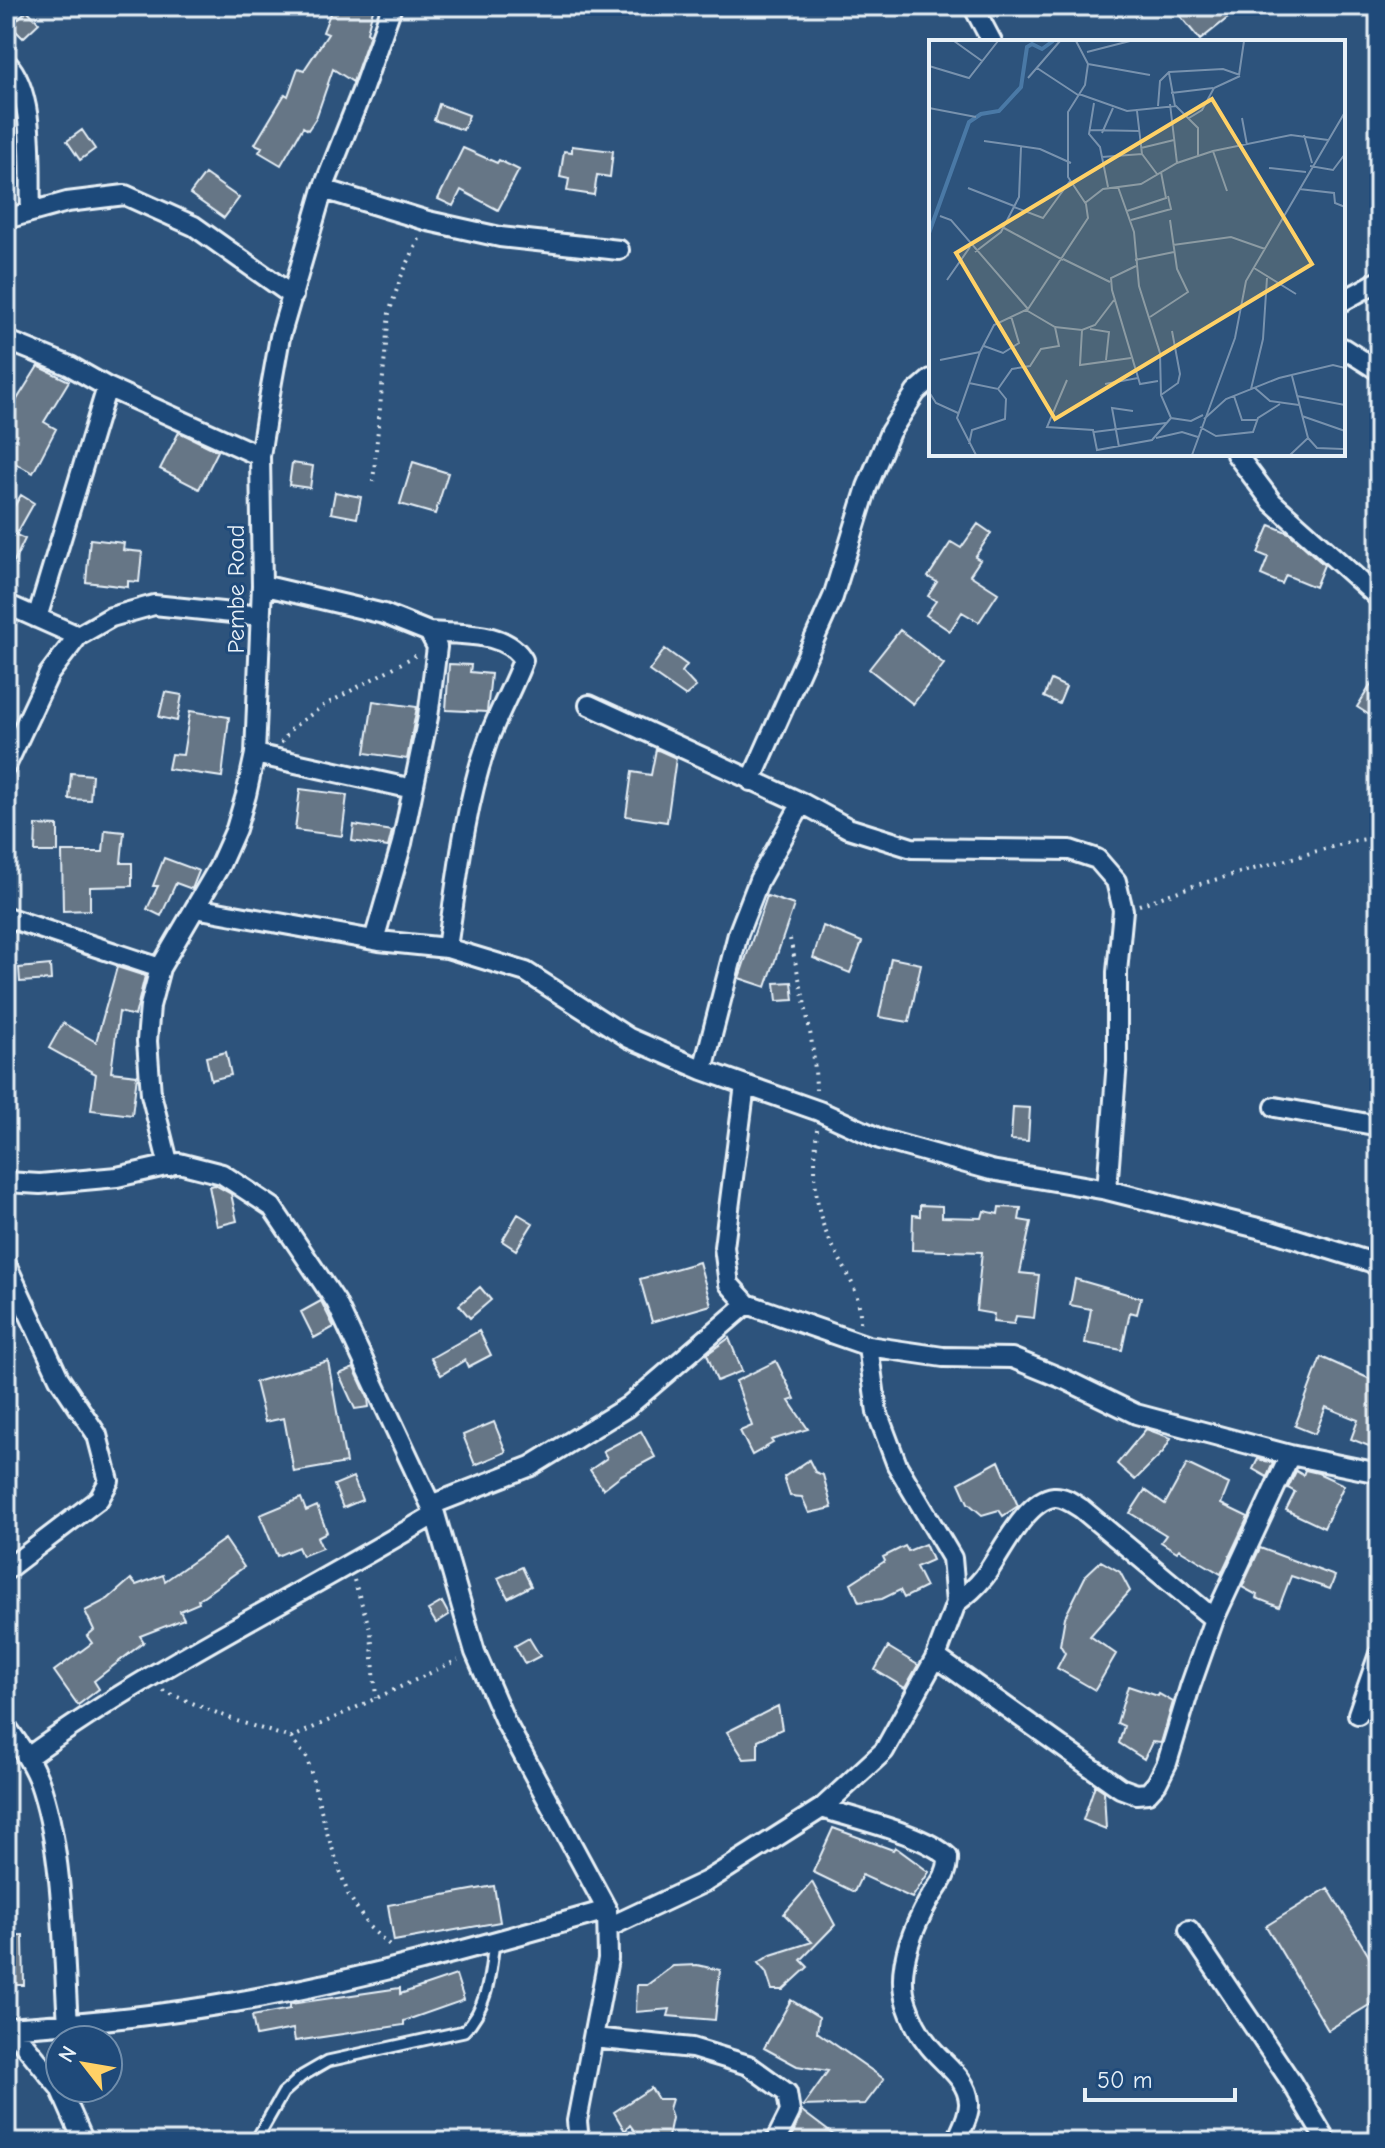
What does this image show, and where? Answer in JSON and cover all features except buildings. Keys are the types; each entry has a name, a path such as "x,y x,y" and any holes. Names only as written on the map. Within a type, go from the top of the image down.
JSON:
{"street":[{"name":"Pembe Road","path":"169,1166 151,1094 147,1041 150,1006 160,968 219,867 262,756 260,456 280,337 323,189 392,6"},
{"path":"973,6 991,40"},
{"path":"6,62 27,105 31,212"},
{"path":"323,189 428,221 500,237 619,250"},
{"path":"6,219 67,202 125,195 194,226 293,296"},
{"path":"1345,300 1379,281"},
{"path":"6,340 70,366 107,387 260,456"},
{"path":"1345,349 1379,371"},
{"path":"751,781 833,597 867,487 890,432 916,392 929,381"},
{"path":"37,618 107,387"},
{"path":"1238,456 1272,502 1379,598"},
{"path":"262,585 384,614 433,640 495,638 518,651 523,660 500,707 484,750 466,828 447,948"},
{"path":"6,604 78,636"},
{"path":"6,766 49,674 78,636 111,617 154,605 261,616"},
{"path":"374,940 402,843 428,717 433,640"},
{"path":"589,705 802,803 848,828 912,848 1070,850 1097,859 1116,881 1123,910 1117,972 1117,1061 1107,1190"},
{"path":"262,756 413,789"},
{"path":"703,1070 738,934 759,880 802,803"},
{"path":"195,908 374,940 447,948 526,972 629,1038 703,1070 815,1110 880,1139 991,1170 1107,1190 1274,1232 1371,1262 1379,1268"},
{"path":"6,917 160,968"},
{"path":"745,1085 724,1247 729,1284 747,1304 863,1344 943,1357 1012,1358 1136,1414 1290,1455 1379,1473"},
{"path":"1275,1107 1379,1126"},
{"path":"6,1182 40,1184 117,1177 179,1163 222,1174 272,1207 336,1302 433,1510 475,1652 505,1721 608,1918 608,1959 577,2121 579,2142"},
{"path":"6,1264 59,1378 97,1435 109,1481 99,1499 6,1570"},
{"path":"28,1757 87,1714 350,1566 433,1510 531,1466 627,1407 747,1304"},
{"path":"6,1726 28,1757 42,1790 54,1849 68,2024 241,2001 608,1918 707,1881 822,1808 884,1751 936,1657 956,1603 952,1558 897,1465 877,1412 863,1344"},
{"path":"936,1657 1120,1788 1136,1794 1148,1793 1167,1763 1214,1619 1290,1455"},
{"path":"956,1603 984,1577 1021,1521 1036,1505 1052,1497 1064,1498 1082,1509 1214,1619"},
{"path":"1358,1714 1379,1654"},
{"path":"822,1808 919,1840 939,1848 948,1857 944,1876 919,1919 903,1972 906,2004 927,2043 957,2075 967,2091 969,2105 956,2142"},
{"path":"1189,1930 1292,2083 1327,2142"},
{"path":"8,2028 44,2026"},
{"path":"8,2028 44,2070"},
{"path":"593,2038 692,2048 748,2065 787,2093 790,2112 775,2142"},
{"path":"67,2104 84,2142"}],"lane":[{"path":"255,2142 283,2093 302,2076 328,2061 464,2031 477,2019 484,2001 494,1942"}],"path":[{"path":"373,482 389,313 401,277 428,221"},
{"path":"262,756 292,728 323,706 409,658 433,640"},
{"path":"1123,910 1193,886 1353,841 1379,837"},
{"path":"790,939 816,1072 816,1190 824,1229 861,1305 863,1344"},
{"path":"350,1566 371,1632 376,1698"},
{"path":"291,1738 475,1652"},
{"path":"141,1682 237,1721 291,1738 307,1758 328,1836 348,1894 368,1926 410,1963"}]}
